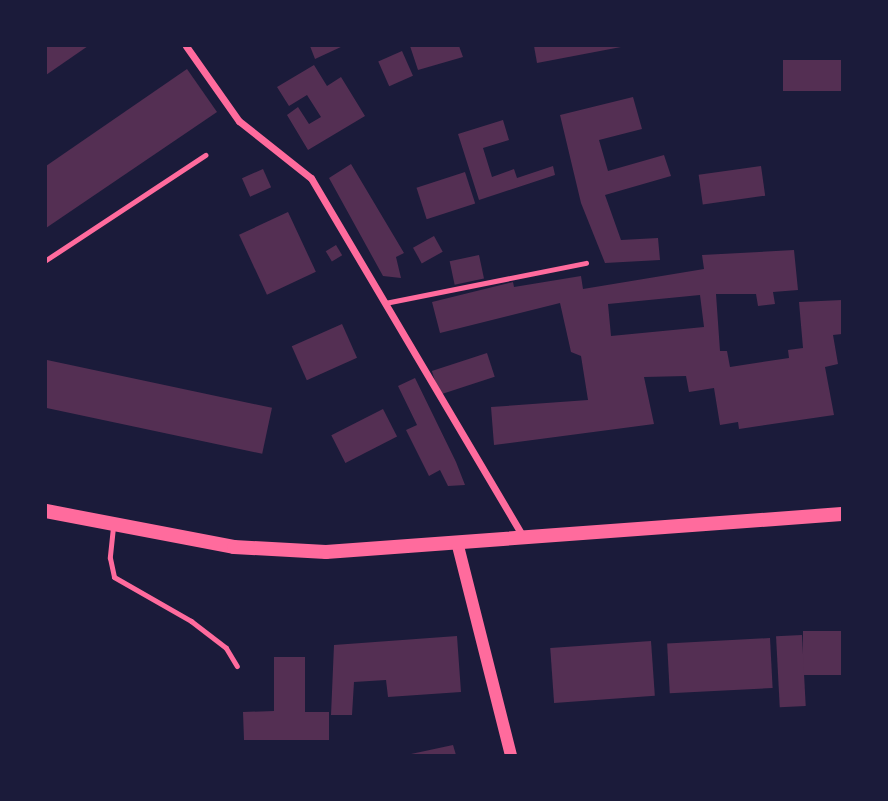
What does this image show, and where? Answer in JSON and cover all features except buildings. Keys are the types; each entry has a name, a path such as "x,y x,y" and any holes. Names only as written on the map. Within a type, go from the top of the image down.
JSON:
{"main road":[{"path":"46,510 234,547 313,552 842,514"}],"street":[{"path":"186,46 239,121 311,178 523,537"},
{"path":"457,542 511,755"}],"lane":[{"path":"46,260 205,155"},
{"path":"385,303 586,263"},
{"path":"113,524 110,558 114,577 191,621 226,648 237,666"}]}
